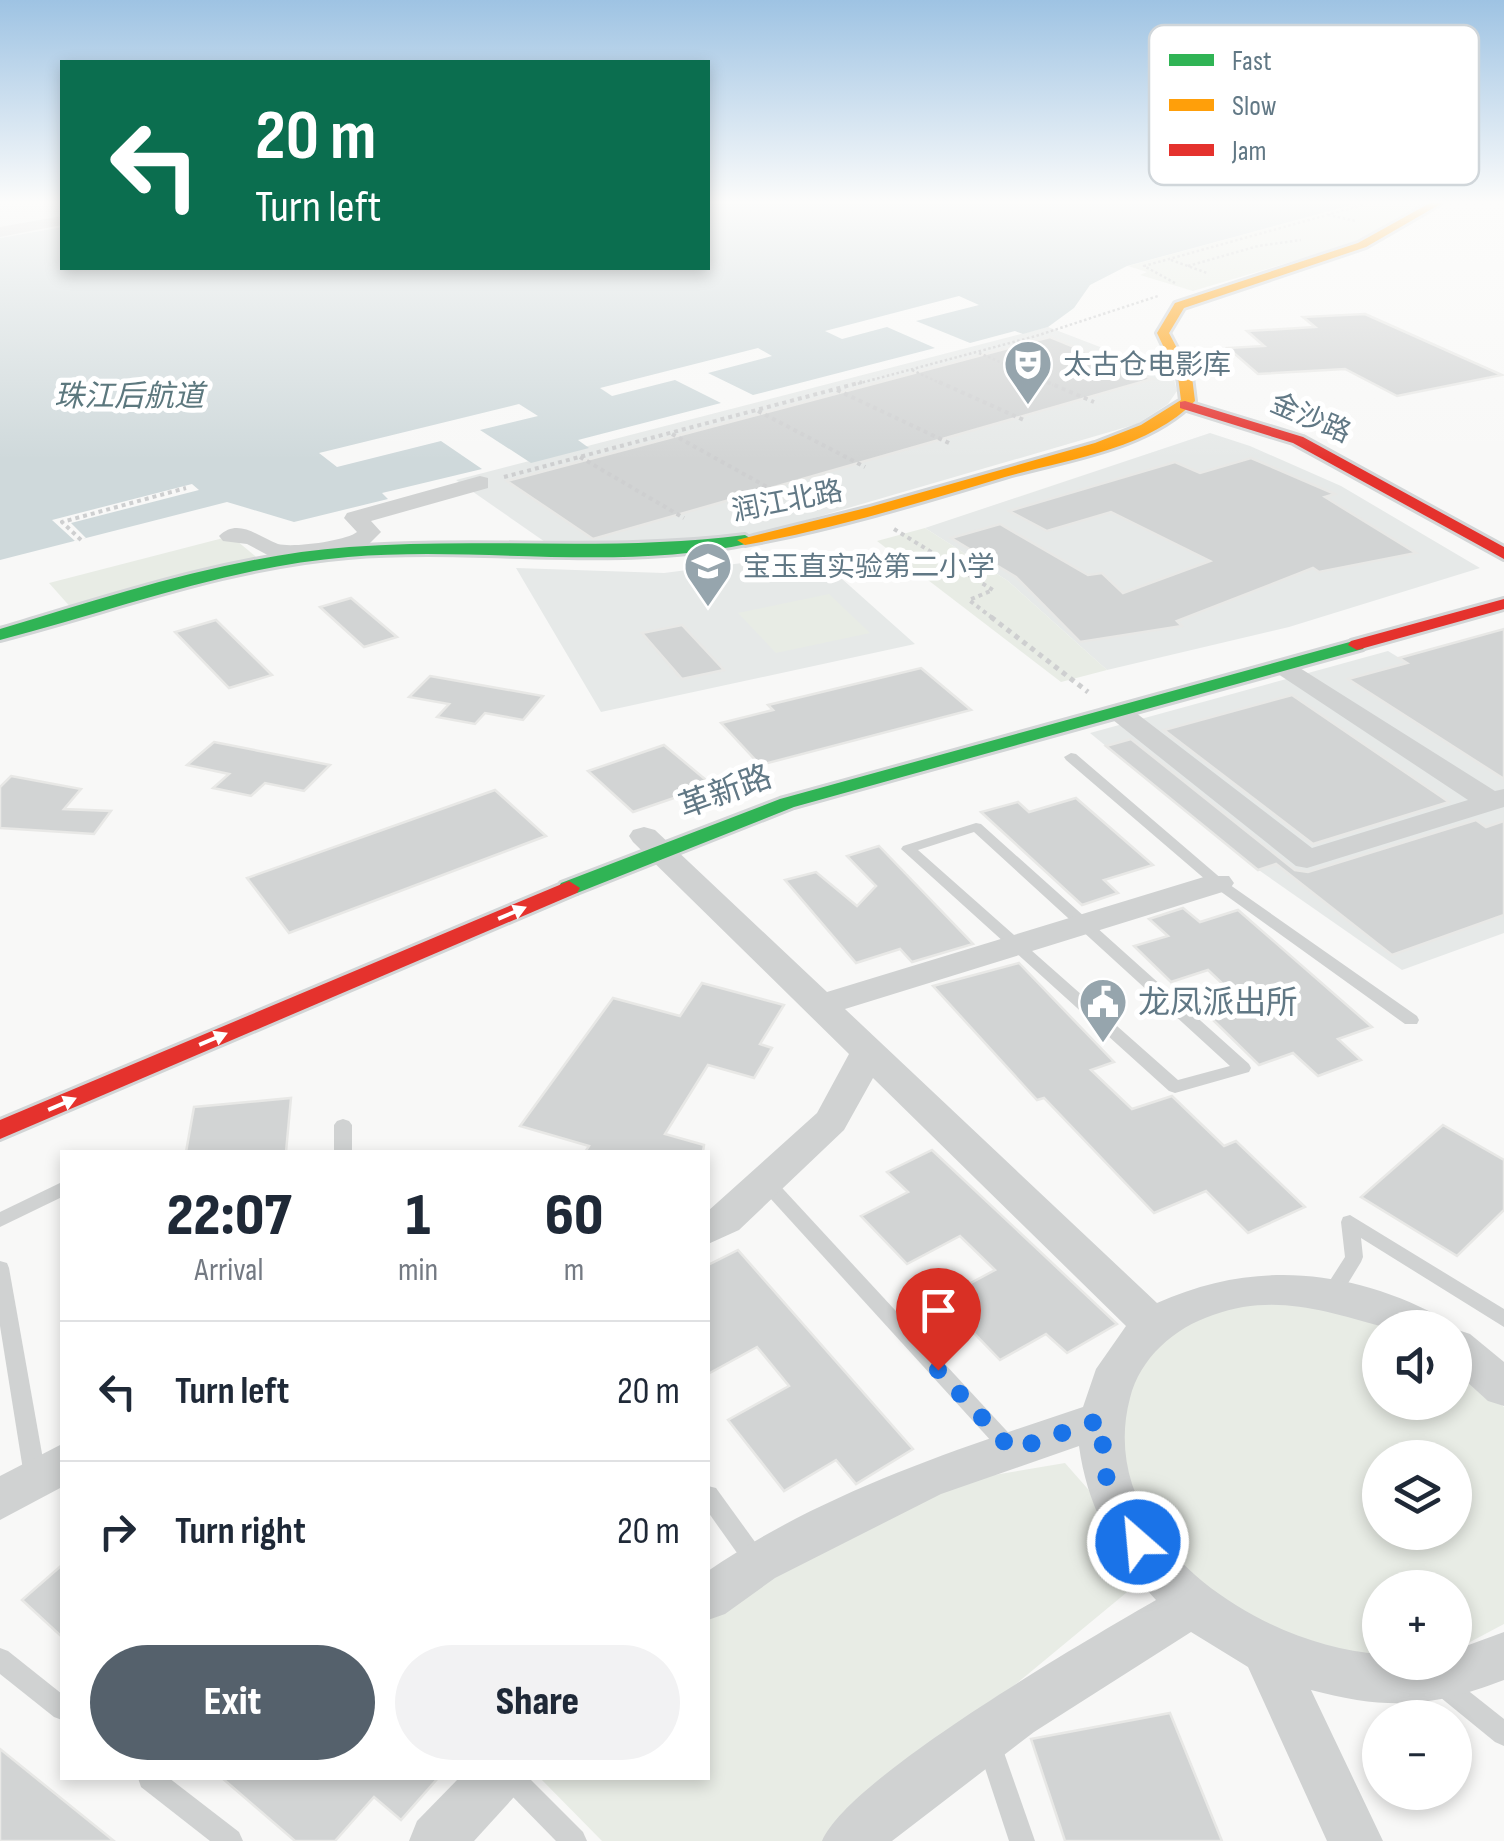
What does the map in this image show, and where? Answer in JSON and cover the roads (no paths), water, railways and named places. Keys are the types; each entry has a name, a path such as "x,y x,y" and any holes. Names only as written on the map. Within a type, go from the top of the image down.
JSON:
{"street":[{"path":"1196,407 1165,347 1167,320 1179,306 1221,289"},
{"path":"1196,407 1210,387 1182,337 1188,319 1203,306 1254,289"},
{"name":"润江北路","path":"0,651 233,588 318,570 403,562 682,559 778,547 884,522 1136,444 1196,407"},
{"name":"润江北路","path":"0,635 200,578 302,556 403,550 653,550 806,530 1110,442 1196,407"},
{"name":"金沙路","path":"1196,407 1282,421 1330,439 1504,538"},
{"name":"金沙路","path":"1196,407 1298,440 1504,554"},
{"path":"231,536 254,537 275,552 354,546 370,532 356,518 480,483"},
{"name":"革新路","path":"1108,706 1504,586"},
{"name":"革新路","path":"0,1106 796,782 1284,666 1504,604"},
{"path":"1284,666 1498,800"},
{"path":"1108,706 1307,859 1498,800"},
{"path":"651,843 1152,1326"},
{"name":"革新路","path":"0,1130 651,843"},
{"path":"821,1005 1218,883"},
{"path":"710,1228 725,1220 831,1121 868,1050"},
{"path":"1362,1677 1349,1677 1266,1651 1193,1604 1138,1542 1107,1482 1100,1420 1116,1367 1152,1326 1203,1298 1265,1287 1332,1293 1386,1310"},
{"path":"1472,1361 1504,1388"},
{"path":"710,1597 758,1563 925,1480 1100,1420"},
{"path":"850,1841 920,1780 1193,1604"},
{"path":"1266,1651 1355,1841"},
{"path":"1472,1667 1504,1656"},
{"path":"437,1841 494,1780"}],"lane":[{"path":"1072,757 1218,883 1411,1020"},
{"path":"976,827 1082,924 1243,1068 1176,1087 908,850 976,827"},
{"path":"342,1124 343,1150"},
{"path":"766,1182 1012,1450"},
{"path":"0,1220 60,1190"},
{"path":"1332,1293 1354,1257 1350,1222 1504,1318"},
{"path":"0,1268 33,1480"},
{"path":"710,1498 758,1563"},
{"path":"0,1659 60,1706"},
{"path":"1437,1680 1504,1734"},
{"path":"986,1736 1022,1841"},
{"path":"153,1780 230,1841"},
{"path":"514,1780 574,1841"}],"water":[{"name":"珠江后航道","path":"0,289 1087,289 1074,308 1048,327 970,343 916,321 979,305 959,296 825,331 842,339 887,327 935,348 753,395 708,373 772,356 758,348 600,388 612,396 675,380 721,403 578,440 589,448 531,463 480,430 538,416 519,404 319,453 337,467 441,441 482,469 382,493 388,499 294,522 227,502 0,560"}],"place":[{"name":"太古仓电影库","path":"1028,406"},
{"name":"宝玉直实验第二小学","path":"708,608"},
{"name":"龙凤派出所","path":"1103,1044"}]}
